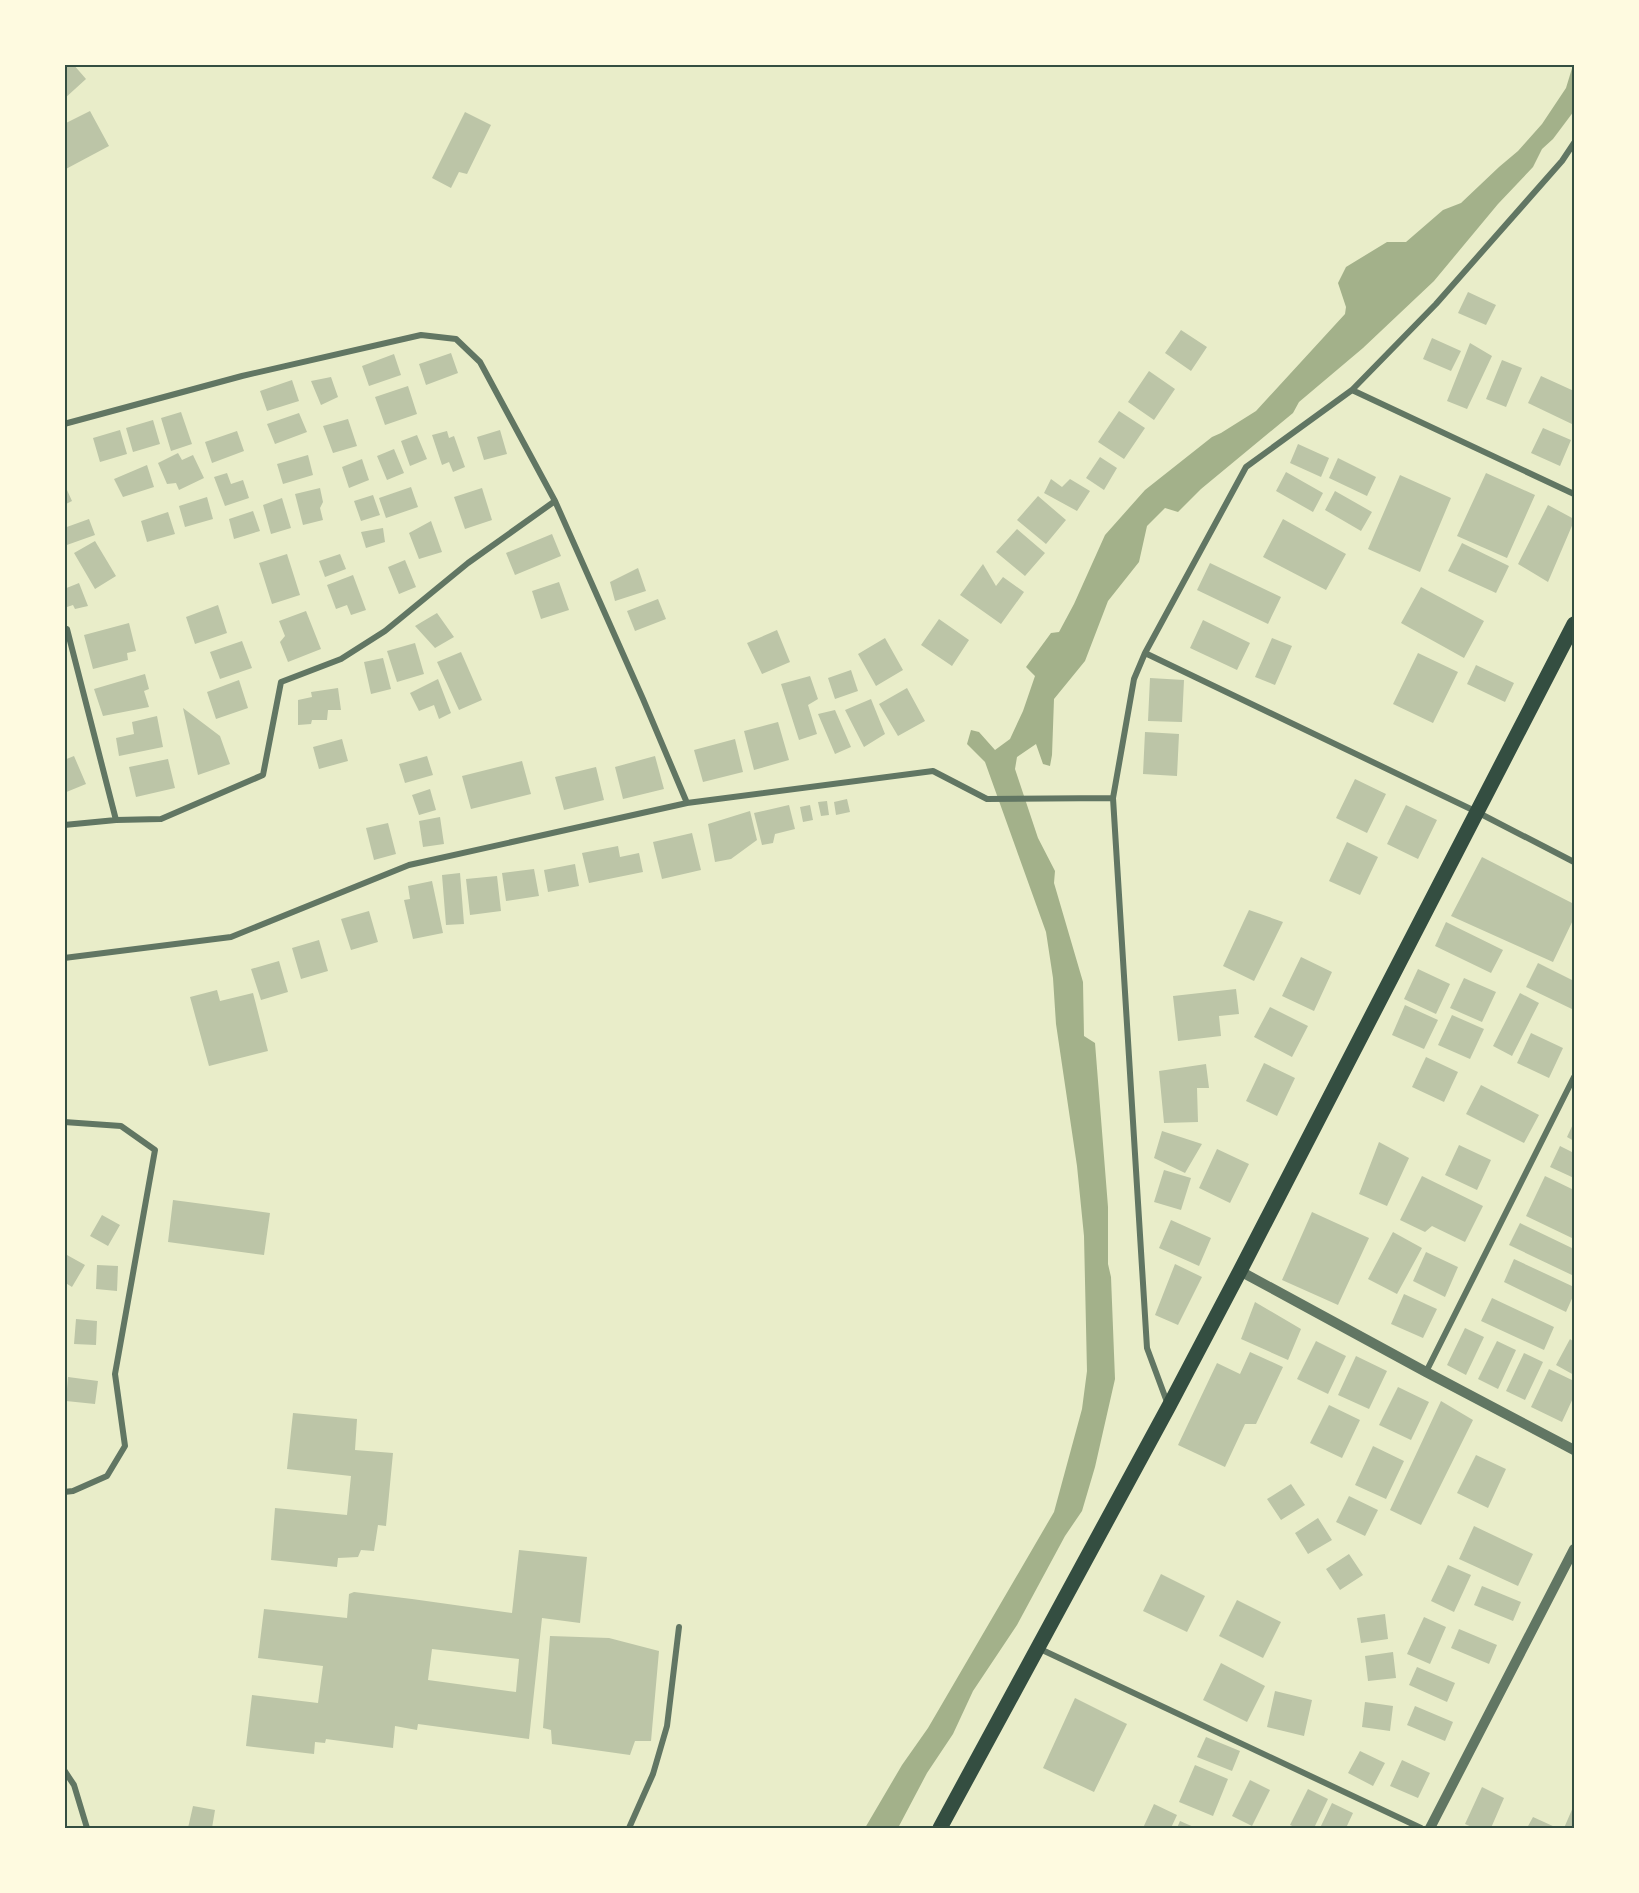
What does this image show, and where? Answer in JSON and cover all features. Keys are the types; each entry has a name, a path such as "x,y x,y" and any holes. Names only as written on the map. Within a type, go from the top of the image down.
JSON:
{"main road":[{"path":"940,1828 1169,1406 1575,624"}],"street":[{"path":"1169,1406 1147,1348 1113,798 1134,679 1145,653 1246,467 1352,390 1436,304 1575,143"},
{"path":"64,424 242,376 421,335 456,339 480,362 555,501 687,803"},
{"path":"1352,390 1575,494"},
{"path":"64,825 161,819 263,775 281,682 341,658 385,631 468,563 555,501"},
{"path":"64,628 67,629 116,820"},
{"path":"1145,653 1477,812 1575,862"},
{"path":"64,958 231,938 409,865 687,803 933,771 987,799 1113,798"},
{"path":"1426,1372 1575,1077"},
{"path":"64,1122 121,1126 155,1150 115,1374 125,1446 106,1476 73,1491 64,1492"},
{"path":"1240,1271 1575,1450"},
{"path":"1430,1828 1575,1549"},
{"path":"629,1828 653,1774 668,1726 679,1627"},
{"path":"1038,1648 1421,1828"},
{"path":"64,1770 75,1785 87,1828"}],"shaded area":[{"path":"1573,65 1574,111 1553,139 1542,149 1533,167 1498,204 1434,281 1363,348 1299,402 1293,413 1201,489 1178,512 1165,508 1147,526 1139,562 1108,601 1085,661 1054,699 1050,766 1043,764 1036,744 1017,757 1015,769 1038,838 1055,871 1054,883 1083,982 1084,1036 1095,1043 1108,1207 1108,1264 1111,1277 1115,1379 1095,1467 1082,1511 1065,1536 1017,1625 973,1691 953,1734 927,1773 898,1828 865,1828 902,1765 928,1728 1054,1512 1082,1409 1087,1371 1084,1236 1046,932 985,762 967,744 971,730 979,732 995,750 1010,739 1035,676 1026,667 1051,633 1059,632 1105,535 1145,490 1212,437 1256,411 1345,314 1346,307 1338,283 1346,267 1387,242 1406,242 1443,210 1461,203 1518,151 1542,124 1566,88"}],"building":[{"path":"64,64 73,64 86,79 64,99"},
{"path":"90,111 109,146 64,170 64,124"},
{"path":"465,112 491,125 467,174 459,172 451,188 432,178"},
{"path":"1468,292 1496,305 1486,325 1458,313"},
{"path":"1181,330 1207,347 1191,371 1165,353"},
{"path":"1432,338 1461,351 1451,371 1423,359"},
{"path":"1470,343 1492,356 1467,409 1447,401"},
{"path":"451,353 458,373 426,385 419,364"},
{"path":"394,354 401,375 369,386 362,366"},
{"path":"1502,360 1522,368 1506,407 1486,399"},
{"path":"1149,371 1175,389 1154,420 1128,402"},
{"path":"1541,376 1574,391 1574,425 1528,403"},
{"path":"331,377 338,397 321,405 311,381"},
{"path":"292,380 299,401 267,411 260,391"},
{"path":"408,386 417,414 385,425 375,397"},
{"path":"1119,411 1145,428 1124,459 1098,442"},
{"path":"181,412 192,444 171,451 161,418"},
{"path":"299,413 307,432 275,444 267,424"},
{"path":"348,419 357,446 333,453 323,426"},
{"path":"153,420 160,444 133,452 126,428"},
{"path":"1543,428 1571,440 1560,466 1531,453"},
{"path":"120,430 127,454 100,462 93,438"},
{"path":"500,430 507,454 484,460 477,437"},
{"path":"237,431 244,451 212,463 205,442"},
{"path":"447,431 449,438 454,436 465,467 453,472 449,462 442,465 432,435"},
{"path":"417,435 427,459 410,466 401,441"},
{"path":"1298,444 1329,458 1321,477 1290,463"},
{"path":"394,449 404,473 387,480 377,456"},
{"path":"178,453 182,460 193,455 204,478 179,490 176,483 167,484 158,463"},
{"path":"308,455 313,475 283,484 277,464"},
{"path":"1100,457 1117,468 1104,490 1086,478"},
{"path":"1338,458 1376,477 1367,496 1329,478"},
{"path":"362,459 369,480 349,488 342,467"},
{"path":"147,465 154,487 123,497 114,479"},
{"path":"1286,472 1323,493 1313,512 1276,491"},
{"path":"227,473 231,484 243,480 249,498 225,506 214,477"},
{"path":"1486,473 1535,495 1507,558 1457,536"},
{"path":"1400,475 1451,498 1420,572 1368,549"},
{"path":"1051,479 1062,487 1070,479 1090,491 1077,511 1044,493"},
{"path":"411,487 418,507 386,518 379,498"},
{"path":"320,488 323,502 320,508 323,520 303,525 295,494"},
{"path":"482,488 492,520 465,529 454,497"},
{"path":"67,490 72,501 64,505 64,492"},
{"path":"1335,491 1372,512 1361,531 1325,510"},
{"path":"373,495 380,515 361,521 354,501"},
{"path":"1038,496 1066,520 1046,544 1017,520"},
{"path":"207,497 213,519 185,527 179,506"},
{"path":"282,498 291,528 271,534 263,505"},
{"path":"1548,505 1574,521 1548,582 1518,564"},
{"path":"253,511 260,531 234,539 229,519"},
{"path":"168,512 175,534 147,542 141,521"},
{"path":"89,519 95,535 64,546 64,528"},
{"path":"1283,519 1346,554 1326,590 1263,557"},
{"path":"431,521 442,552 419,559 409,533"},
{"path":"383,528 385,542 366,548 361,532"},
{"path":"1017,529 1045,553 1025,576 996,552"},
{"path":"552,534 561,556 515,575 506,553"},
{"path":"95,541 116,576 95,589 74,553"},
{"path":"1462,543 1509,566 1496,593 1448,571"},
{"path":"287,554 300,595 272,604 259,563"},
{"path":"340,554 346,569 325,577 319,561"},
{"path":"405,560 416,587 399,594 388,567"},
{"path":"1210,563 1281,597 1268,624 1197,590"},
{"path":"983,564 996,586 1003,577 1024,592 1001,624 960,595"},
{"path":"638,568 646,591 615,601 610,582"},
{"path":"353,575 366,610 351,615 347,605 336,609 327,585"},
{"path":"559,582 569,610 541,619 532,591"},
{"path":"79,583 88,606 75,609 73,605 64,608 64,589"},
{"path":"1421,587 1484,621 1464,658 1401,623"},
{"path":"658,599 666,619 635,631 627,611"},
{"path":"218,605 227,633 195,644 186,617"},
{"path":"306,611 321,649 288,662 280,642 285,636 279,621"},
{"path":"437,613 454,637 435,648 415,626"},
{"path":"939,619 969,640 952,666 921,645"},
{"path":"1203,620 1250,643 1237,670 1190,648"},
{"path":"129,623 136,651 127,653 128,660 93,669 84,635"},
{"path":"777,630 790,662 762,674 747,643"},
{"path":"885,638 903,670 876,686 858,654"},
{"path":"1272,638 1292,646 1275,685 1255,677"},
{"path":"242,641 252,668 220,679 210,652"},
{"path":"415,643 424,674 397,682 387,651"},
{"path":"461,652 482,700 459,710 437,662"},
{"path":"1418,653 1458,672 1433,723 1393,704"},
{"path":"383,658 391,689 371,694 364,662"},
{"path":"1476,665 1514,683 1505,702 1467,684"},
{"path":"851,670 858,691 835,699 828,678"},
{"path":"145,674 149,689 144,691 149,707 103,716 94,689"},
{"path":"810,676 818,699 808,705 817,734 799,740 781,684"},
{"path":"1150,678 1184,680 1182,722 1148,721"},
{"path":"438,679 451,713 439,719 434,705 419,711 410,693"},
{"path":"239,680 248,708 216,719 207,692"},
{"path":"338,688 341,710 328,710 327,720 312,720 311,724 298,725 298,700 312,697 311,692"},
{"path":"907,688 925,721 898,736 879,704"},
{"path":"871,699 885,734 864,747 845,710"},
{"path":"183,708 220,736 230,764 198,775"},
{"path":"835,710 851,747 835,754 818,714"},
{"path":"157,716 163,747 119,756 116,738 134,734 132,722"},
{"path":"778,722 789,760 754,770 744,731"},
{"path":"1145,732 1179,734 1177,776 1143,774"},
{"path":"342,739 348,761 319,769 313,747"},
{"path":"735,739 743,772 703,782 694,750"},
{"path":"74,756 86,784 64,793 64,760"},
{"path":"427,756 433,775 405,783 399,764"},
{"path":"655,756 664,789 623,799 615,767"},
{"path":"168,759 175,788 136,797 129,767"},
{"path":"522,761 531,794 471,809 462,776"},
{"path":"596,767 604,800 564,810 555,777"},
{"path":"1355,779 1386,794 1367,833 1336,818"},
{"path":"430,789 436,810 419,815 412,795"},
{"path":"847,799 850,812 836,815 834,802"},
{"path":"827,801 829,815 821,816 818,802"},
{"path":"789,805 795,829 775,834 773,843 762,845 754,813"},
{"path":"810,805 813,820 803,822 800,807"},
{"path":"1406,805 1437,820 1418,859 1387,844"},
{"path":"750,811 757,840 731,859 715,862 708,824"},
{"path":"440,817 444,844 423,847 419,821"},
{"path":"388,823 396,854 374,860 366,828"},
{"path":"692,833 701,870 662,879 653,842"},
{"path":"1347,842 1378,857 1360,895 1329,881"},
{"path":"618,846 620,857 639,853 643,872 589,883 582,853"},
{"path":"1482,857 1574,904 1574,918 1553,962 1451,916"},
{"path":"575,864 579,886 548,892 544,870"},
{"path":"534,869 539,896 506,901 502,873"},
{"path":"460,873 464,924 446,925 442,875"},
{"path":"497,876 501,911 470,915 466,879"},
{"path":"432,881 443,933 413,939 404,900 410,899 408,886"},
{"path":"1249,910 1283,922 1254,981 1223,966"},
{"path":"369,911 378,942 351,950 341,919"},
{"path":"1446,922 1503,950 1491,973 1435,946"},
{"path":"319,940 328,971 301,979 292,948"},
{"path":"1301,957 1332,972 1314,1011 1282,996"},
{"path":"279,961 288,992 261,1000 251,969"},
{"path":"1538,963 1574,981 1574,1010 1526,987"},
{"path":"1418,969 1450,984 1436,1014 1404,999"},
{"path":"1464,978 1496,992 1482,1022 1450,1008"},
{"path":"1236,989 1239,1014 1219,1016 1221,1036 1178,1041 1173,996"},
{"path":"217,990 220,1001 253,993 268,1051 209,1066 190,997"},
{"path":"1520,993 1539,1003 1512,1056 1493,1046"},
{"path":"1405,1005 1438,1020 1424,1049 1392,1035"},
{"path":"1270,1007 1308,1026 1292,1057 1254,1037"},
{"path":"1452,1015 1484,1029 1470,1059 1438,1045"},
{"path":"1531,1033 1563,1048 1549,1078 1517,1063"},
{"path":"1426,1057 1458,1072 1444,1102 1412,1087"},
{"path":"1264,1063 1295,1078 1277,1116 1246,1101"},
{"path":"1206,1064 1209,1088 1197,1088 1198,1122 1164,1123 1159,1071"},
{"path":"1481,1085 1539,1115 1524,1143 1466,1114"},
{"path":"1574,1122 1574,1141 1567,1137"},
{"path":"1162,1131 1202,1144 1185,1173 1154,1158"},
{"path":"1379,1142 1409,1158 1387,1206 1359,1194"},
{"path":"1459,1145 1491,1160 1477,1190 1445,1175"},
{"path":"1560,1146 1574,1153 1574,1178 1550,1167"},
{"path":"1217,1149 1249,1164 1230,1203 1199,1188"},
{"path":"1164,1170 1191,1178 1181,1210 1154,1202"},
{"path":"1422,1176 1483,1206 1465,1242 1432,1226 1425,1232 1400,1220"},
{"path":"1545,1176 1574,1190 1574,1239 1526,1216"},
{"path":"173,1200 270,1213 264,1255 168,1242"},
{"path":"1312,1212 1369,1238 1338,1305 1282,1280"},
{"path":"102,1215 120,1225 108,1246 90,1236"},
{"path":"1171,1220 1211,1238 1199,1266 1159,1248"},
{"path":"1520,1223 1574,1249 1574,1276 1509,1245"},
{"path":"1393,1232 1422,1248 1397,1294 1368,1279"},
{"path":"1426,1252 1458,1267 1445,1297 1413,1281"},
{"path":"67,1255 85,1265 72,1287 64,1282 64,1259"},
{"path":"1514,1259 1574,1287 1574,1294 1566,1312 1504,1282"},
{"path":"1175,1264 1202,1277 1178,1325 1155,1315"},
{"path":"97,1265 118,1266 117,1291 96,1289"},
{"path":"1404,1294 1437,1309 1423,1338 1391,1324"},
{"path":"1492,1298 1554,1327 1544,1350 1481,1321"},
{"path":"1255,1302 1301,1329 1288,1360 1241,1339"},
{"path":"76,1319 97,1321 96,1345 74,1344"},
{"path":"1465,1328 1484,1337 1466,1375 1447,1365"},
{"path":"1570,1339 1574,1342 1574,1375 1556,1365"},
{"path":"1316,1341 1346,1356 1328,1394 1297,1379"},
{"path":"1497,1341 1516,1350 1498,1389 1478,1379"},
{"path":"1250,1352 1283,1367 1256,1424 1245,1424 1225,1467 1178,1445 1217,1363 1240,1374"},
{"path":"1524,1353 1543,1362 1525,1400 1506,1391"},
{"path":"1356,1356 1387,1371 1369,1409 1338,1395"},
{"path":"1549,1369 1574,1381 1574,1396 1562,1422 1531,1407"},
{"path":"68,1377 98,1381 95,1404 66,1401"},
{"path":"1398,1387 1429,1402 1411,1440 1379,1425"},
{"path":"1441,1401 1473,1420 1421,1525 1390,1510"},
{"path":"1329,1405 1360,1420 1342,1458 1310,1443"},
{"path":"293,1413 357,1419 355,1450 393,1453 386,1526 378,1525 374,1551 361,1550 358,1557 338,1558 337,1567 271,1560 275,1508 347,1515 351,1476 287,1469"},
{"path":"1373,1446 1404,1461 1386,1499 1355,1485"},
{"path":"1476,1455 1506,1469 1488,1508 1457,1493"},
{"path":"1291,1484 1305,1505 1281,1520 1267,1499"},
{"path":"1349,1496 1378,1510 1365,1536 1336,1522"},
{"path":"1318,1518 1332,1540 1308,1554 1295,1533"},
{"path":"1474,1526 1533,1554 1518,1586 1459,1559"},
{"path":"519,1550 587,1557 580,1623 542,1618 529,1739 418,1724 417,1730 395,1726 393,1748 326,1739 325,1743 315,1742 314,1754 246,1746 252,1695 318,1703 323,1666 258,1658 264,1609 347,1618 349,1594 354,1592 512,1613","holes":["432,1649 519,1659 516,1692 428,1680"]},
{"path":"1349,1554 1363,1575 1340,1590 1326,1569"},
{"path":"1448,1565 1471,1575 1454,1612 1431,1601"},
{"path":"1161,1574 1205,1596 1187,1632 1143,1611"},
{"path":"1482,1586 1521,1602 1513,1621 1474,1605"},
{"path":"1237,1600 1281,1622 1263,1658 1219,1636"},
{"path":"1385,1614 1388,1639 1361,1643 1357,1618"},
{"path":"1424,1617 1446,1627 1430,1664 1407,1654"},
{"path":"1459,1629 1497,1645 1489,1664 1451,1648"},
{"path":"550,1636 609,1638 659,1651 651,1741 635,1741 630,1755 552,1744 551,1730 543,1728"},
{"path":"1393,1652 1396,1678 1368,1681 1365,1656"},
{"path":"1221,1663 1265,1686 1247,1722 1203,1700"},
{"path":"1417,1667 1455,1683 1447,1702 1409,1685"},
{"path":"1275,1691 1312,1700 1304,1736 1267,1727"},
{"path":"1075,1698 1127,1724 1094,1792 1043,1768"},
{"path":"1365,1702 1393,1706 1390,1731 1362,1727"},
{"path":"1415,1706 1453,1722 1445,1741 1407,1725"},
{"path":"1206,1737 1240,1751 1232,1771 1197,1757"},
{"path":"1360,1751 1385,1763 1373,1786 1348,1773"},
{"path":"1402,1760 1430,1773 1418,1798 1390,1786"},
{"path":"1195,1765 1228,1779 1213,1816 1179,1802"},
{"path":"1250,1780 1270,1790 1252,1826 1232,1816"},
{"path":"1482,1787 1504,1798 1491,1828 1474,1828 1465,1824"},
{"path":"1308,1789 1328,1799 1314,1828 1297,1828 1290,1825"},
{"path":"1332,1803 1353,1813 1346,1828 1320,1828"},
{"path":"1154,1804 1177,1815 1171,1828 1143,1828"},
{"path":"1574,1805 1574,1828 1564,1828"},
{"path":"193,1806 215,1810 212,1828 188,1828"},
{"path":"1533,1817 1555,1827 1555,1828 1527,1828"},
{"path":"1180,1821 1196,1828 1177,1828"}]}
